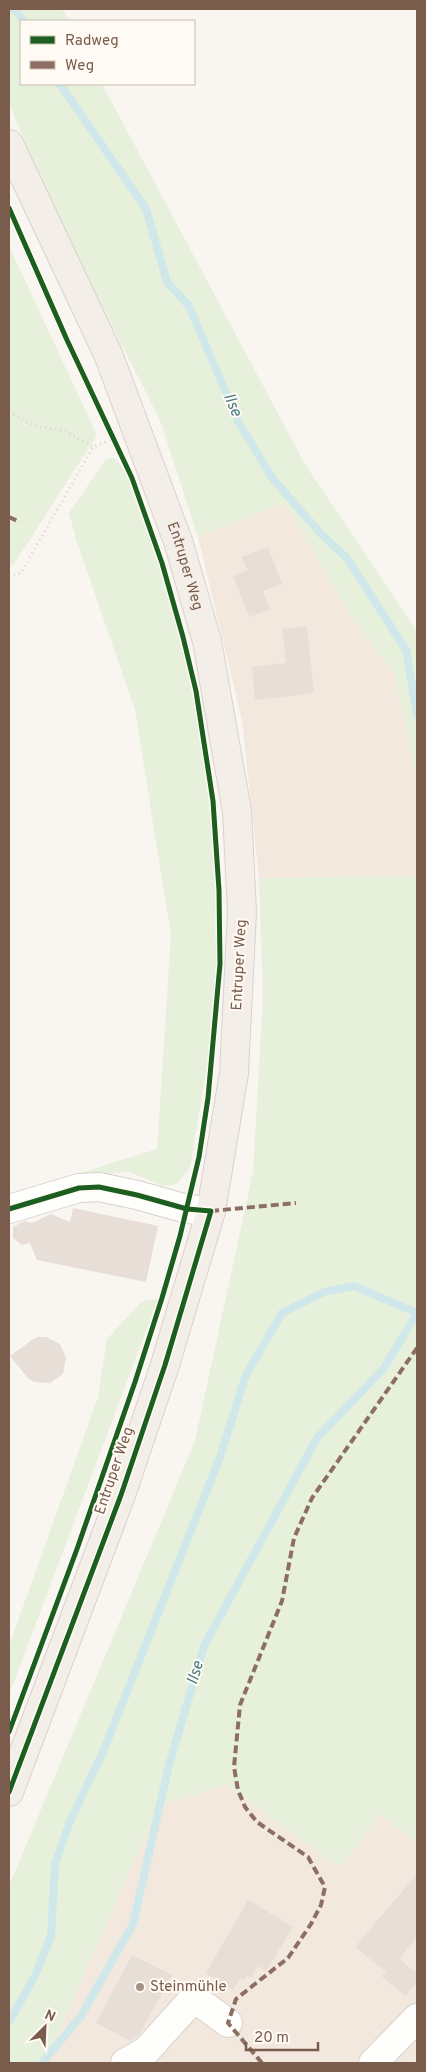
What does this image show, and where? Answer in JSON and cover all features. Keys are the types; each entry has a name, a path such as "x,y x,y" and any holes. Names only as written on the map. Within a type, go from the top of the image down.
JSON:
{"main road":[{"name":"Entruper Weg","path":"9,144 108,354 178,541 207,642 237,811 242,912 234,1073 211,1211 165,1365 121,1495 9,1792"}],"street":[{"path":"9,1210 79,1188 99,1187 187,1209 211,1211"},
{"path":"125,2063 146,2051 194,1998 228,2023"},
{"path":"373,2063 417,2018"}],"path":[{"path":"9,412 36,426 66,431 93,447"},
{"path":"9,576 21,573 93,447 114,439"}],"shaded area":[{"path":"285,502 351,616 394,672 417,782 416,876 259,878 242,720 198,537"},
{"path":"226,1785 340,1867 381,1814 417,1843 417,2063 45,2063 159,1805"}],"green space":[{"path":"9,9 62,9 68,20 20,20 20,85 103,85 306,466 417,631 417,782 394,672 351,616 285,502 198,537 160,420 95,292 28,150 9,103"},
{"path":"9,246 97,435 14,564 9,565"},
{"path":"113,458 124,470 137,500 168,594 186,663 200,734 210,806 215,879 216,952 212,1022 192,1157 189,1168 177,1184 162,1186 130,1172 71,1176 157,1149 171,935 135,710 76,539 69,513 106,459"},
{"path":"417,867 417,1843 381,1814 340,1867 226,1785 159,1805 45,2063 9,2063 9,1886 195,1441 253,1172 263,997 259,878 415,876"},
{"path":"158,1299 9,1695 9,1646 98,1397 107,1339 142,1301"}],"building":[{"path":"268,547 282,584 263,591 270,609 249,617 233,576 248,570 241,557"},
{"path":"307,626 314,693 255,700 252,667 286,663 282,629"},
{"path":"73,1208 158,1226 146,1282 37,1260 30,1243 22,1245 13,1238 13,1227 24,1221 32,1223 51,1214 70,1222"},
{"path":"38,1337 46,1337 60,1344 66,1358 63,1374 50,1383 34,1382 28,1378 10,1356"},
{"path":"417,1874 417,1937 399,1959 417,1973 417,1982 406,1996 382,1977 386,1972 355,1947"},
{"path":"248,1900 293,1927 266,1971 258,1966 251,1978 247,1975 244,1980 241,1978 233,1990 206,1973"},
{"name":"Steinmühle","path":"132,1955 172,1975 140,2034 131,2041 96,2023"}],"waterway":[{"name":"Ilse","path":"14,9 23,20"},
{"name":"Ilse","path":"61,85 146,209 167,282 189,306 239,423 273,479 323,536 347,558 406,650 417,715"},
{"path":"9,2022 35,1976 51,1936 55,1864 70,1821 103,1752 219,1460 246,1375 282,1313 324,1292 354,1286 417,1313"},
{"name":"Ilse","path":"42,2063 81,2016 133,1924 169,1765 204,1646 317,1438 384,1368 417,1313"}],"marked path":[{"path":"9,517 20,522"},
{"path":"211,1211 296,1203"},
{"path":"262,2063 228,2023 236,1999 288,1958 311,1924 321,1905 325,1887 308,1857 257,1822 245,1807 238,1790 234,1767 240,1705 282,1601 294,1538 312,1498 417,1348"}],"cycle path":[{"path":"9,208 67,340 132,478 162,563 183,637 196,691 213,801 219,890 220,964 208,1098 199,1157 180,1236 135,1382 77,1549 9,1732"},
{"path":"9,1209 79,1188 99,1187 187,1209 211,1211 165,1365 121,1495 9,1792"}],"place":[{"name":"Steinmühle","path":"140,1987"}]}
